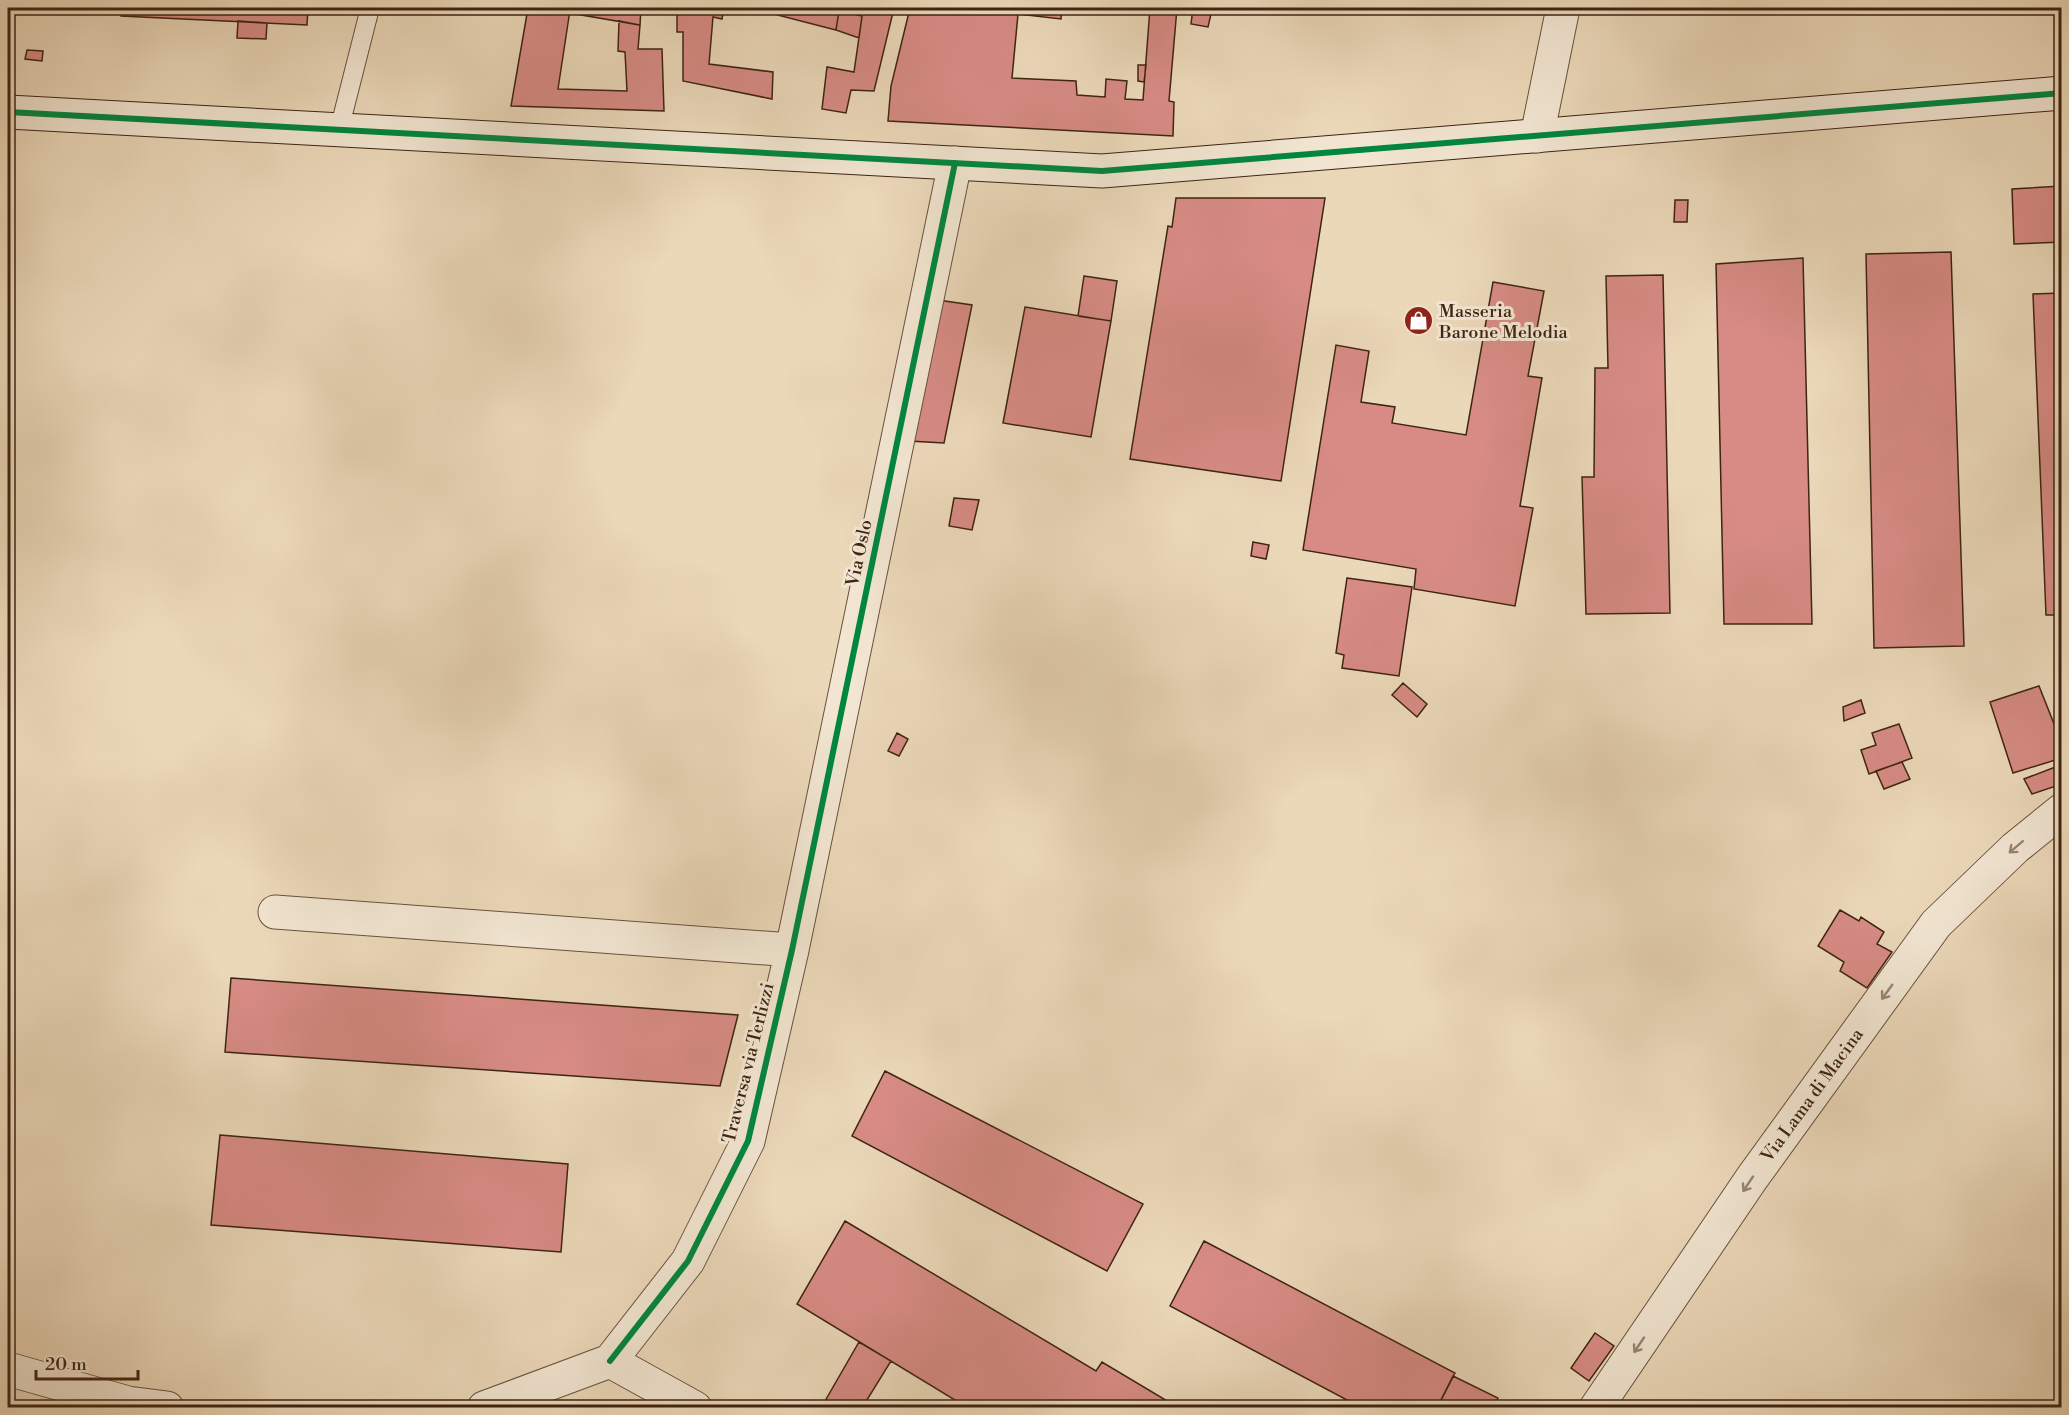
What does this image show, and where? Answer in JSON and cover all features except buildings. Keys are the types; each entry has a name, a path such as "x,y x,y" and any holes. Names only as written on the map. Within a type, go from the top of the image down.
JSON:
{"street":[{"path":"1537,136 1563,8"},
{"path":"8,112 1102,171 2061,93"},
{"name":"Via Oslo","path":"792,950 955,163"},
{"name":"Via Lama di Macina","path":"1604,1405 1752,1178 1936,924 2007,856 2061,810"},
{"path":"275,912 792,950"},
{"name":"Traversa via Terlizzi","path":"610,1361 688,1261 748,1141 792,950"},
{"path":"484,1407 610,1361 695,1407"},
{"path":"8,1369 128,1403 167,1407"}],"lane":[{"path":"339,130 370,8"}],"cycle path":[{"path":"8,112 1102,171 2062,93"},
{"path":"610,1361 688,1261 748,1141 792,950 955,163"}],"place":[{"name":"Masseria Barone Melodia","path":"1418,321"}]}
